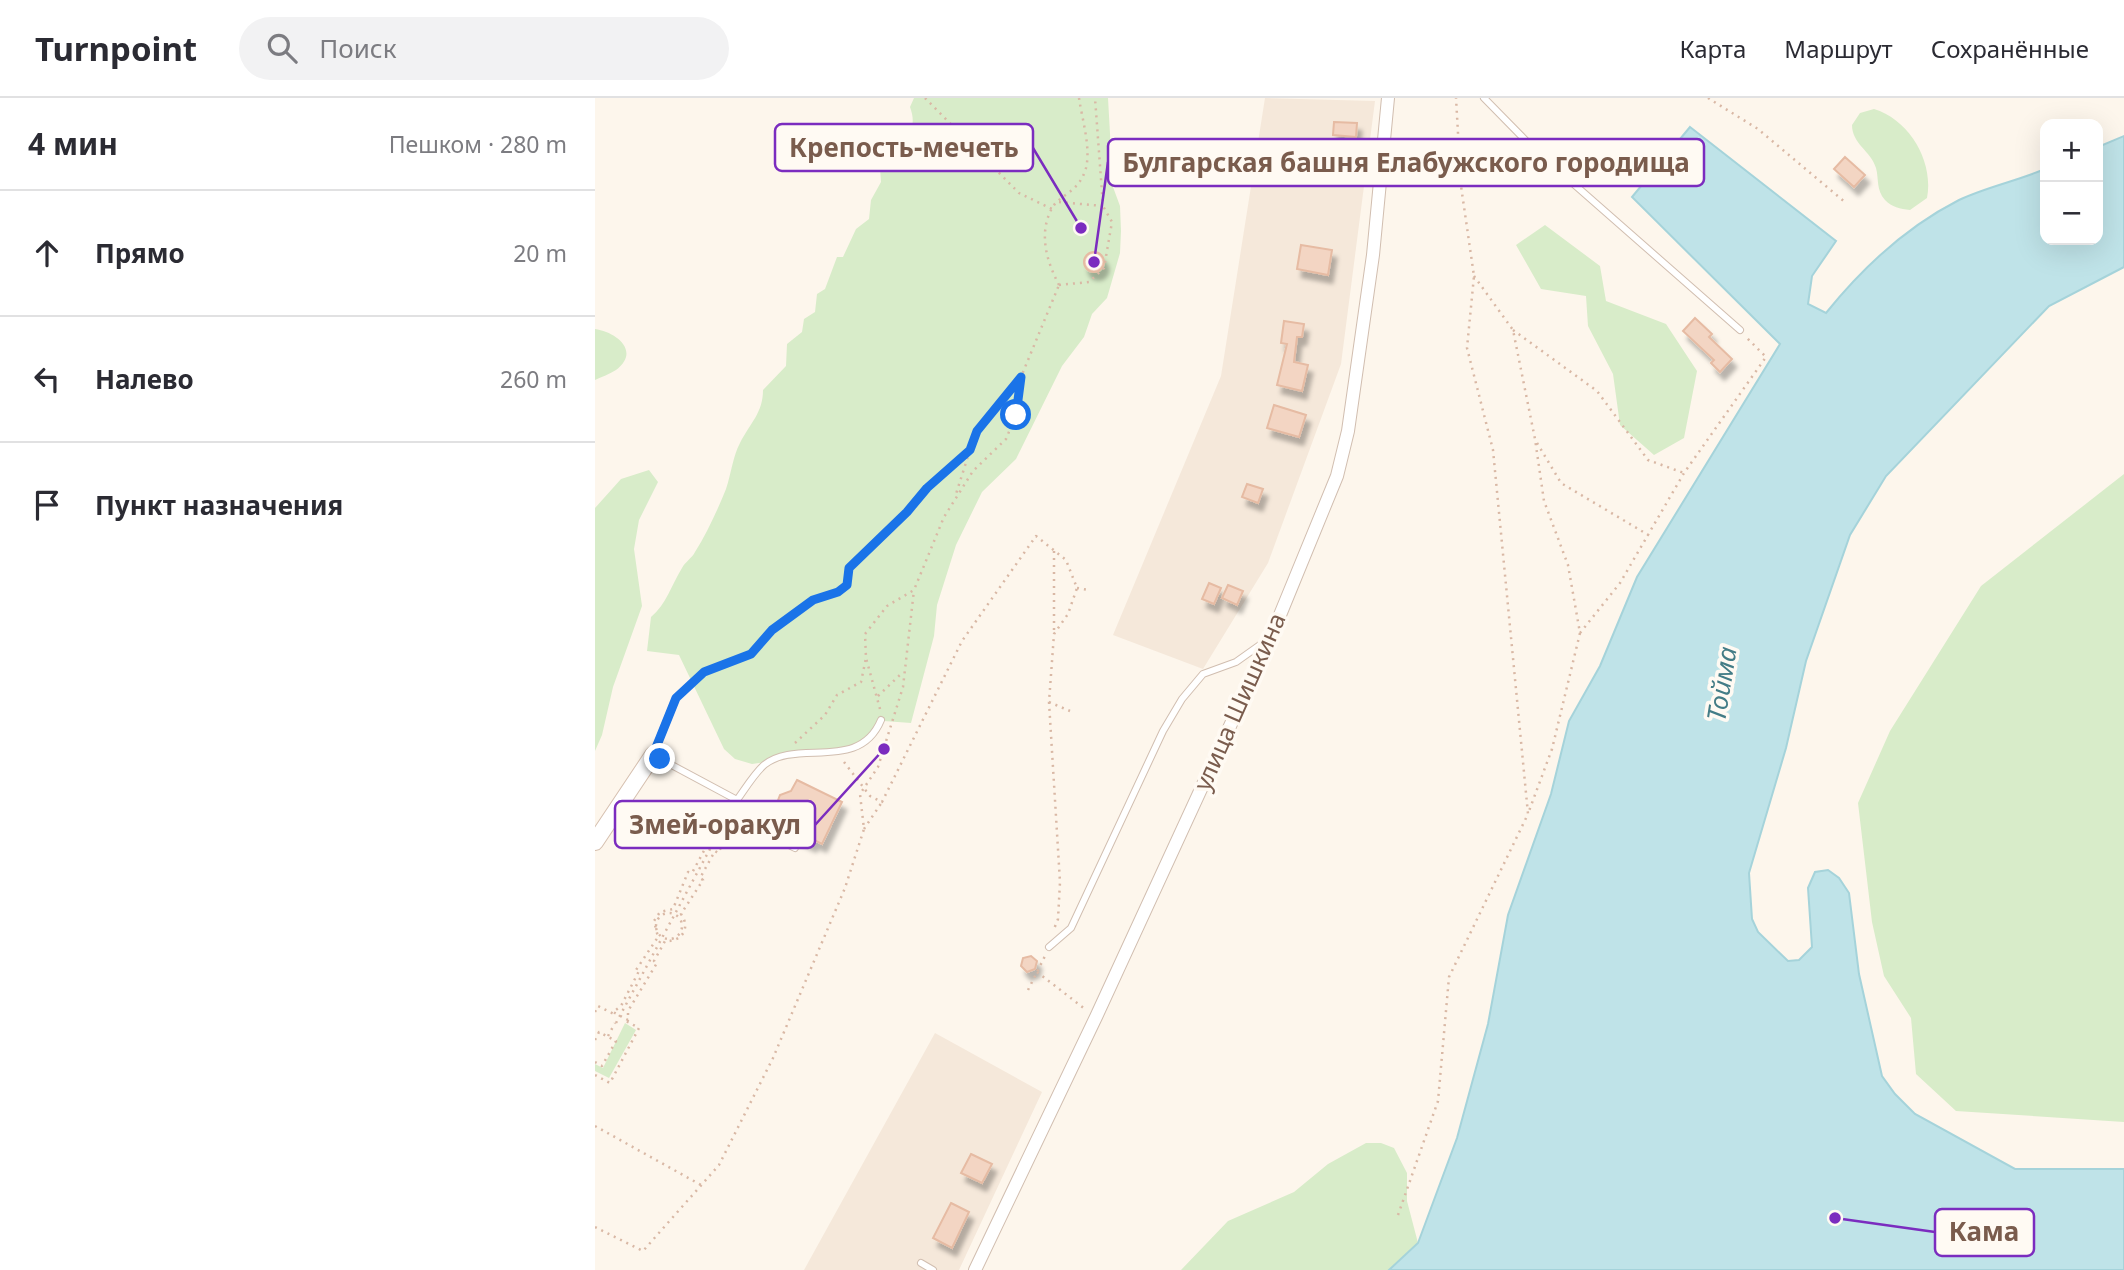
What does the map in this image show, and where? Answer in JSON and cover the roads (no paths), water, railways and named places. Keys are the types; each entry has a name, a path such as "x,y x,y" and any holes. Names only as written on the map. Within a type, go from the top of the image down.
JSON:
{"street":[{"name":"улица Шишкина","path":"975,1270 1096,1017 1271,637 1337,476 1348,431 1373,255 1388,98"},
{"path":"595,842 653,755"}],"lane":[{"path":"1484,98 1535,150 1740,330"},
{"path":"1049,947 1071,928 1163,731 1182,699 1203,674 1236,662 1271,637"},
{"path":"676,698 653,755 737,800 748,825 795,848"},
{"path":"737,800 765,764 781,758 835,751 863,743 881,720"},
{"path":"921,1264 933,1270"}],"water":[{"name":"Тойма","path":"1690,127 1836,241 1812,276 1808,304 1826,313 1870,264 1921,223 1969,195 2040,171 2040,245 2103,245 2103,145 2124,136 2124,267 2049,306 1886,476 1850,535 1806,661 1786,748 1749,873 1752,919 1758,932 1788,961 1799,960 1812,947 1808,888 1815,872 1828,870 1839,878 1849,893 1859,974 1882,1076 1915,1114 2015,1169 2124,1169 2124,1270 1389,1270 1418,1243 1457,1138 1488,1024 1508,915 1551,794 1569,721 1600,666 1637,577 1780,344 1632,197"}],"place":[{"name":"Крепость-мечеть","path":"1081,228"},
{"name":"Булгарская башня Елабужского городища","path":"1094,262"},
{"name":"Змей-оракул","path":"884,749"},
{"name":"Кама","path":"1835,1218"}]}
